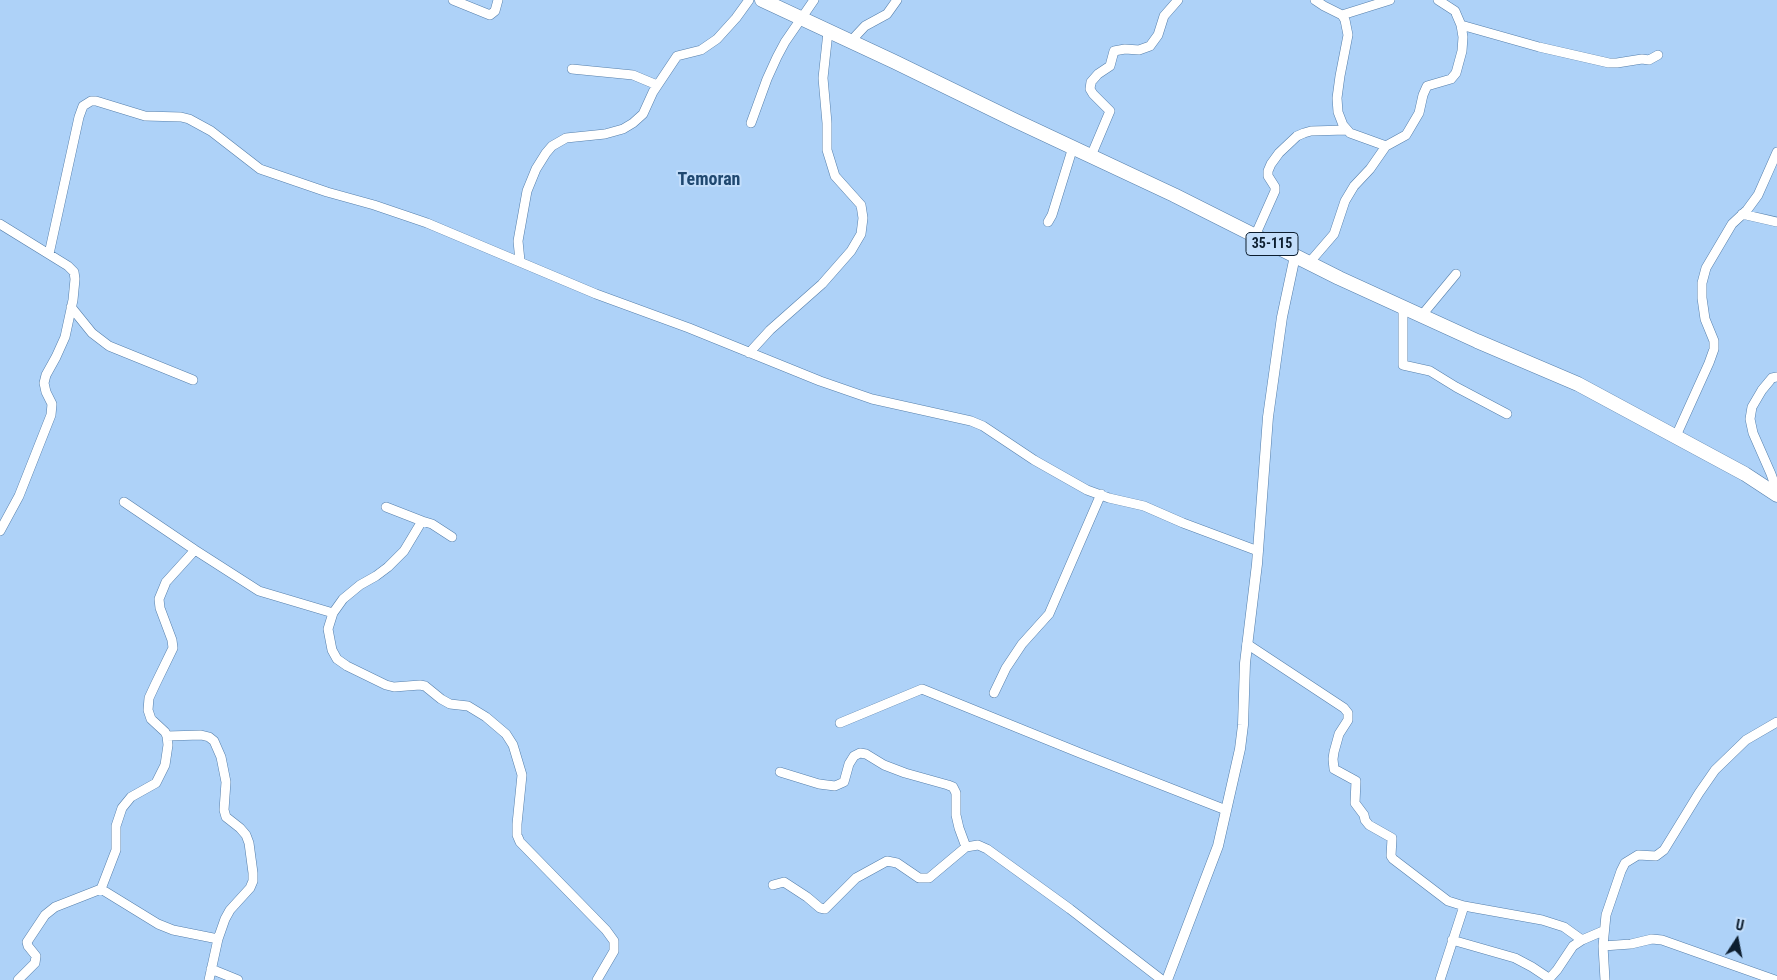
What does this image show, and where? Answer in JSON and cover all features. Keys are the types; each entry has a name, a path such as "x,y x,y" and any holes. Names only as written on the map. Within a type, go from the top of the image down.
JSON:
{"main road":[{"name":"35-115","path":"762,0 1196,205 1309,263 1477,341 1578,384 1745,474 1777,495"}],"street":[{"path":"453,0 490,15 495,12 498,0"},
{"path":"520,261 518,241 527,191 536,169 552,146 566,138 605,134 623,129 633,123 643,114 658,85 677,56 701,50 717,39 749,0"},
{"path":"751,122 767,79 785,42 814,0"},
{"path":"850,42 865,26 887,14 897,0"},
{"path":"1092,156 1110,111 1093,94 1090,89 1091,82 1098,74 1110,66 1114,51 1125,49 1139,50 1150,46 1158,35 1164,16 1178,0"},
{"path":"1315,0 1342,15 1345,20 1348,34 1338,85 1338,106 1340,120 1346,130"},
{"path":"1342,15 1390,0"},
{"path":"1309,263 1334,234 1348,195 1386,146 1406,135 1419,113 1424,89 1427,86 1454,77 1462,50 1463,37 1461,25 1455,11 1438,0"},
{"path":"1461,25 1539,47 1609,63 1642,59 1649,60 1658,55"},
{"path":"749,353 770,330 822,284 851,250 863,226 861,205 835,176 827,150 824,78 828,32"},
{"path":"572,69 633,75 658,85"},
{"path":"49,254 83,106 91,101 145,116 174,115 189,119 211,131 260,169 427,224 596,294 689,328 820,381 872,399 958,418 983,426 1060,476 1087,490 1144,506 1183,524 1258,551"},
{"path":"1255,236 1275,192 1275,187 1268,176 1268,171 1279,153 1297,136 1304,132 1346,130 1386,146"},
{"path":"1048,222 1052,215 1073,147"},
{"path":"1676,436 1714,349 1714,341 1703,310 1702,291 1704,275 1719,243 1732,224 1758,194 1777,152"},
{"path":"1742,214 1777,222"},
{"path":"0,224 68,266 74,272 75,279 65,337 46,375 44,383 52,404 51,415 19,496 0,530"},
{"path":"1167,980 1218,846 1238,761 1243,726 1244,678 1258,551 1268,417 1284,309 1295,256"},
{"path":"1422,315 1456,274"},
{"path":"1404,306 1403,365 1430,371 1507,414"},
{"path":"70,307 92,333 109,346 192,380"},
{"path":"1777,377 1772,378 1762,390 1752,407 1750,419 1753,433 1777,491"},
{"path":"994,693 1006,668 1022,644 1048,614 1101,494"},
{"path":"124,502 259,591 333,612"},
{"path":"386,507 422,522 432,524 452,537"},
{"path":"422,522 404,551 382,572 360,585 343,599 333,612 328,629 332,650 337,659 386,685 394,687 413,684 425,686 450,704 468,706 506,734 513,745 522,775 517,824 517,835 520,842 606,930 614,942 614,951 597,980"},
{"path":"18,980 35,963 34,953 27,942 45,915 55,907 102,889 116,850 115,833 117,820 122,808 131,797 152,786 160,778 167,758 167,736 151,719 148,710 149,698 173,648 158,599 166,582 195,550"},
{"path":"1247,644 1344,708 1348,713 1348,720 1338,734 1333,759 1334,769 1356,781 1355,803 1369,825 1392,838 1391,856 1393,859 1428,885 1440,897 1464,906 1542,920 1564,928 1582,940"},
{"path":"840,723 922,689 1080,754 1226,810"},
{"path":"1605,980 1603,931 1610,900 1620,871 1625,863 1638,855 1656,856 1664,850 1715,770 1746,740 1777,722"},
{"path":"167,736 202,735 214,741 221,757 226,782 224,810 226,817 240,828 246,835 249,843 253,881 250,888 230,910 218,939 209,980"},
{"path":"780,772 820,784 836,786 844,782 849,764 854,756 860,753 866,754 884,765 905,773 953,787 956,793 956,815 966,847"},
{"path":"773,885 784,882 825,910 856,878 887,861 897,863 919,878 928,878 966,847 978,845 988,849 1070,909 1162,980"},
{"path":"102,889 158,924 173,930 218,939"},
{"path":"1440,980 1464,906"},
{"path":"1452,940 1515,958 1532,966 1549,979 1574,946 1582,940 1603,931"},
{"path":"1603,946 1662,940 1775,980"},
{"path":"211,969 238,980"}],"district":[{"name":"Temoran","path":"709,180"}]}
